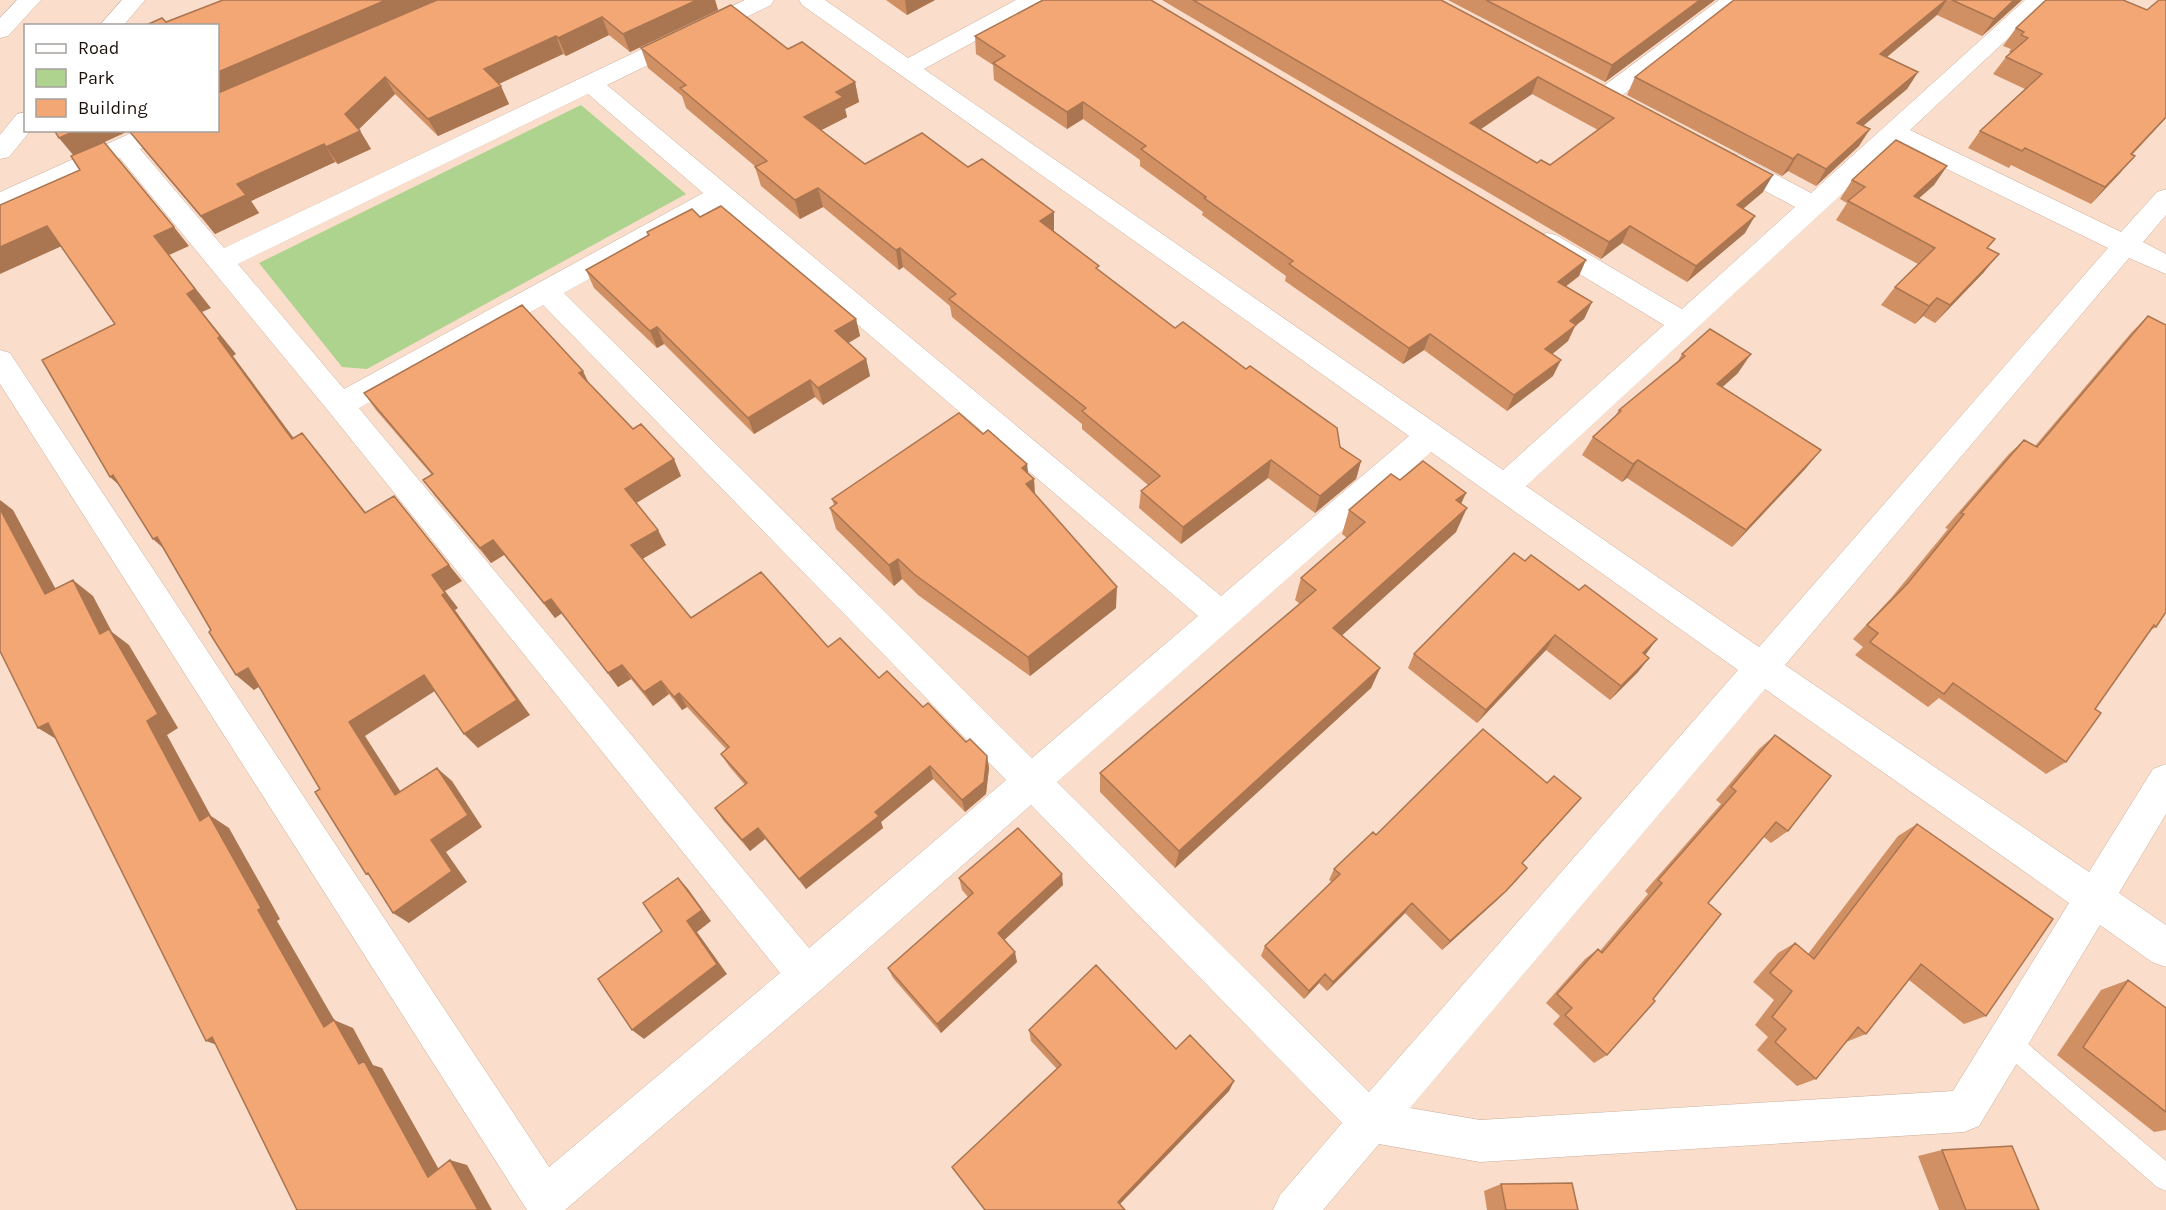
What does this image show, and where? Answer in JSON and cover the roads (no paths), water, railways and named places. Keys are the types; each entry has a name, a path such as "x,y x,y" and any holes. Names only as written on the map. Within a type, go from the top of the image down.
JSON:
{"street":[{"path":"0,31 30,0"},
{"path":"112,24 134,0"},
{"path":"221,261 763,0"},
{"path":"810,0 1506,486 1762,668 2166,948"},
{"path":"907,68 1033,0"},
{"path":"1606,96 1733,0"},
{"path":"1506,486 2038,0"},
{"path":"590,83 1222,616"},
{"path":"0,151 24,122"},
{"path":"0,202 156,132"},
{"path":"1893,132 2166,266"},
{"path":"124,146 340,405 807,976"},
{"path":"1709,150 1813,205"},
{"path":"340,405 723,193"},
{"path":"1295,1210 2166,198"},
{"path":"1531,232 1685,324"},
{"path":"545,291 1370,1122 1480,1141 1964,1111 2166,781"},
{"path":"0,361 544,1204 1431,434"}],"lane":[{"path":"2007,1041 2166,1178"}]}
